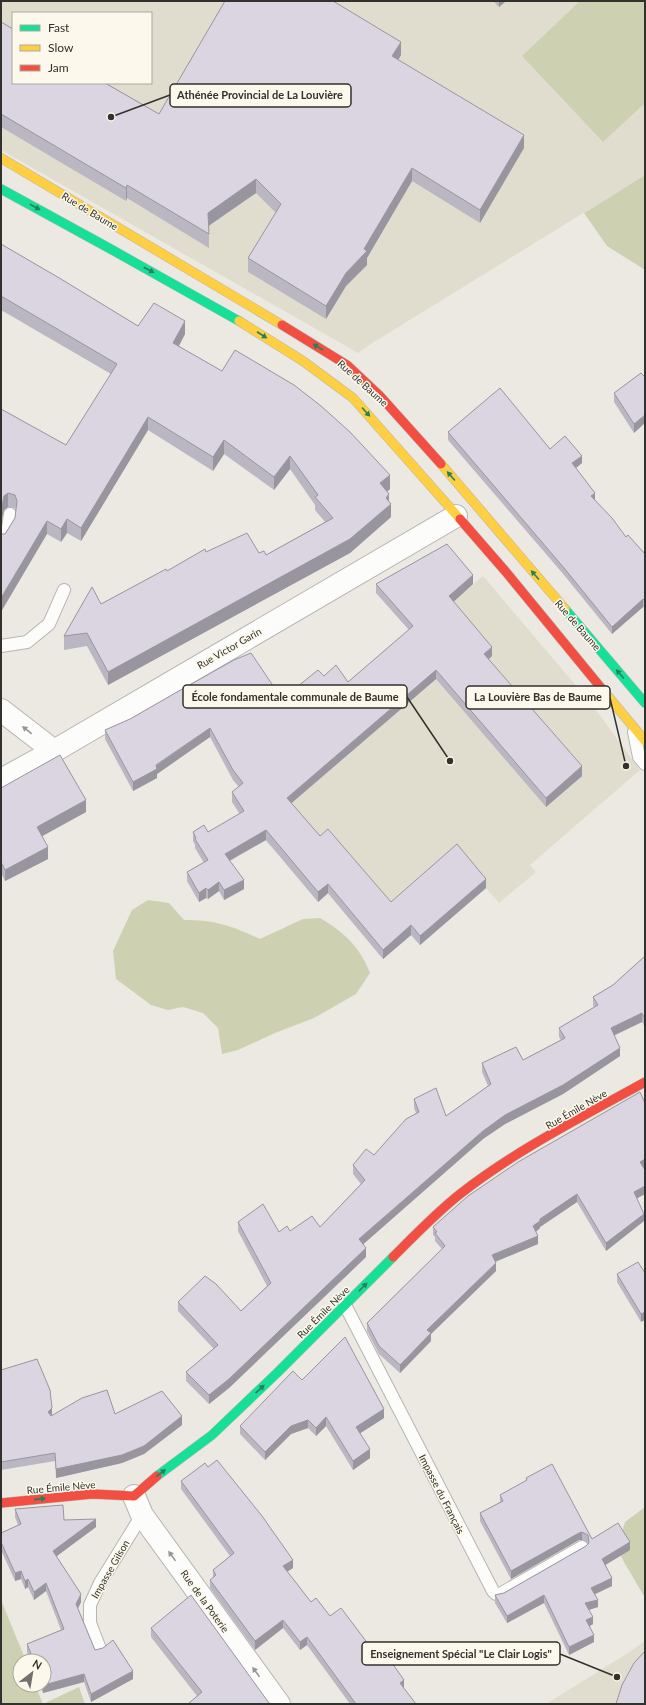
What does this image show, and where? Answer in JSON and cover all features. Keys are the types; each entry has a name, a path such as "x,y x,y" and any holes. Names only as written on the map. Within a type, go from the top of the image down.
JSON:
{"main road":[{"name":"Rue de Baume","path":"1,158 258,310 347,365 380,396 406,424 645,704"},
{"name":"Rue de Baume","path":"1,189 159,275 228,315 333,381 353,398 506,572 645,741"},
{"name":"Rue Émile Nève","path":"1,1503 92,1494 138,1505 155,1477 212,1435 345,1306 437,1213 462,1191 494,1169 645,1082"}],"street":[{"name":"Rue Victor Garin","path":"1,780 54,752 456,516"},
{"path":"1,710 54,752"},
{"name":"Rue de la Poterie","path":"138,1505 279,1704"}],"lane":[{"path":"1,541 8,528 10,514"},
{"path":"1,646 27,642 49,624 64,590"},
{"name":"Rue de Baume","path":"632,725 639,757 645,764"},
{"name":"Impasse du Français","path":"345,1306 492,1591 496,1594 500,1594 582,1547"},
{"name":"Impasse Gilson","path":"100,1649 90,1623 90,1605 138,1505"}],"shaded area":[{"path":"1,1 645,1 645,175 358,353 1,150"},
{"path":"483,576 590,702 640,770 530,865 536,872 499,903 486,888 420,945 411,935 383,959 328,894 318,902 277,853 241,817 232,802 243,792 237,785"},
{"path":"645,1641 645,1704 546,1704 631,1651"}],"green space":[{"path":"580,1 645,1 645,103 603,142 522,56"},
{"path":"645,175 645,270 607,246 584,213"},
{"path":"148,900 169,903 184,920 205,921 224,925 260,939 303,919 320,918 337,929 350,941 361,955 370,973 356,994 314,1018 275,1033 238,1050 222,1054 218,1028 203,1013 183,1007 168,1010 151,1005 116,979 113,951 132,910"},
{"path":"645,1507 645,1598 620,1555 620,1539 625,1522"},
{"path":"1,1600 23,1653 12,1653 12,1693 38,1693 43,1704 1,1704"},
{"path":"79,1687 85,1704 43,1704"}],"building":[{"path":"225,1 333,1 401,42 392,56 524,135 480,210 412,168 364,249 367,251 346,273 326,306 248,258 281,204 256,179 208,213 209,234 127,185 126,188 1,114 1,22 12,28 12,84 107,84 159,114"},
{"path":"1,244 138,326 154,303 185,321 173,343 222,371 235,350 294,385 321,406 350,432 390,475 380,483 389,494 386,498 391,504 350,539 108,672 87,633 64,636 92,587 101,604 166,569 167,571 205,549 206,552 247,533 259,553 264,551 266,555 333,518 315,497 318,495 290,456 274,477 224,440 213,457 148,417 81,528 67,519 61,529 47,521 1,598 1,534 5,534 15,518 17,501 15,495 8,493 4,496 1,511 1,409 66,445 117,364 1,296"},
{"path":"641,373 645,377 645,415 634,424 614,393"},
{"path":"500,388 550,449 565,436 582,456 572,463 595,493 591,496 612,518 626,537 628,535 645,554 645,600 643,599 612,627 564,568 448,432"},
{"path":"447,544 473,575 449,596 492,647 484,654 582,766 546,798 436,670 287,798 320,836 328,829 391,902 457,844 486,879 420,936 411,925 383,950 328,884 318,892 266,830 225,854 244,880 224,890 219,882 208,890 206,888 199,893 187,872 208,860 195,839 196,838 193,832 204,825 208,832 244,811 232,792 243,783 233,770 210,728 156,765 157,769 133,782 105,730 130,719 234,660 251,653 282,699 318,670 324,676 336,665 348,682 413,626 376,584"},
{"path":"60,755 86,800 37,827 48,847 5,870 1,862 1,788"},
{"path":"645,956 645,1019 642,1013 611,1028 620,1048 563,1085 505,1115 483,1131 359,1239 366,1248 229,1379 209,1395 186,1372 218,1345 178,1302 205,1276 216,1284 241,1311 271,1283 238,1222 263,1204 279,1232 287,1226 290,1231 312,1216 320,1227 365,1180 353,1165 366,1149 374,1155 406,1119 419,1112 414,1099 436,1088 446,1116 491,1084 482,1063 516,1047 523,1060 565,1038 559,1028 598,1005 593,997 613,985"},
{"path":"640,1092 645,1103 645,1159 640,1162 645,1170 645,1186 634,1192 644,1214 606,1243 577,1194 540,1219 540,1221 533,1226 538,1236 492,1255 496,1263 427,1330 431,1333 400,1365 379,1346 367,1323 445,1246 435,1233 437,1232 433,1227 468,1196 518,1162"},
{"path":"638,1262 645,1273 645,1312 641,1314 617,1274"},
{"path":"345,1337 384,1409 356,1427 370,1449 353,1461 326,1417 316,1428 308,1420 291,1426 265,1452 240,1426 293,1371 302,1380"},
{"path":"37,1359 50,1390 52,1408 48,1412 51,1416 82,1398 107,1390 115,1414 162,1391 182,1416 144,1446 122,1455 56,1469 55,1453 1,1462 1,1370"},
{"path":"217,1460 262,1516 293,1560 283,1566 311,1602 316,1598 330,1616 341,1608 372,1649 380,1646 404,1680 400,1683 416,1704 356,1704 307,1637 300,1642 283,1620 255,1641 210,1580 216,1575 213,1570 234,1553 181,1481 205,1463 208,1467"},
{"path":"552,1464 592,1539 618,1523 630,1542 602,1559 612,1578 591,1588 598,1600 585,1603 593,1617 586,1620 594,1635 569,1647 544,1595 507,1616 495,1595 504,1593 586,1546 589,1543 588,1535 582,1532 579,1533 511,1571 480,1513 503,1501 500,1495 527,1480 526,1478"},
{"path":"63,1505 64,1520 96,1519 53,1551 81,1594 76,1604 95,1650 103,1648 113,1640 133,1671 91,1694 84,1674 52,1683 52,1653 31,1653 27,1644 64,1629 46,1583 34,1592 28,1579 25,1581 21,1571 15,1573 1,1542 1,1533 21,1524 15,1509"},
{"path":"191,1595 271,1704 189,1703 202,1692 151,1628"},
{"path":"645,1651 645,1704 616,1704 622,1685 634,1663"}],"traffic: fast":[{"path":"1,189 239,321"},
{"path":"565,609 645,703"},
{"path":"157,1476 212,1435 277,1373 393,1257"}],"traffic: slow":[{"path":"1,158 282,325"},
{"path":"239,321 303,361 353,398 460,519"},
{"path":"441,464 565,609"},
{"path":"602,689 645,741"}],"traffic: jam":[{"path":"282,325 347,365 380,396 441,464"},
{"path":"460,519 506,572 602,689"},
{"path":"393,1257 442,1209 481,1178 527,1148 645,1082"},
{"path":"1,1503 92,1494 134,1496 157,1476"}],"place":[{"name":"Athénée Provincial de La Louvière","path":"111,117"},
{"name":"École fondamentale communale de Baume","path":"450,761"},
{"name":"La Louvière Bas de Baume","path":"626,766"},
{"name":"Enseignement Spécial \"Le Clair Logis\"","path":"617,1677"}]}
